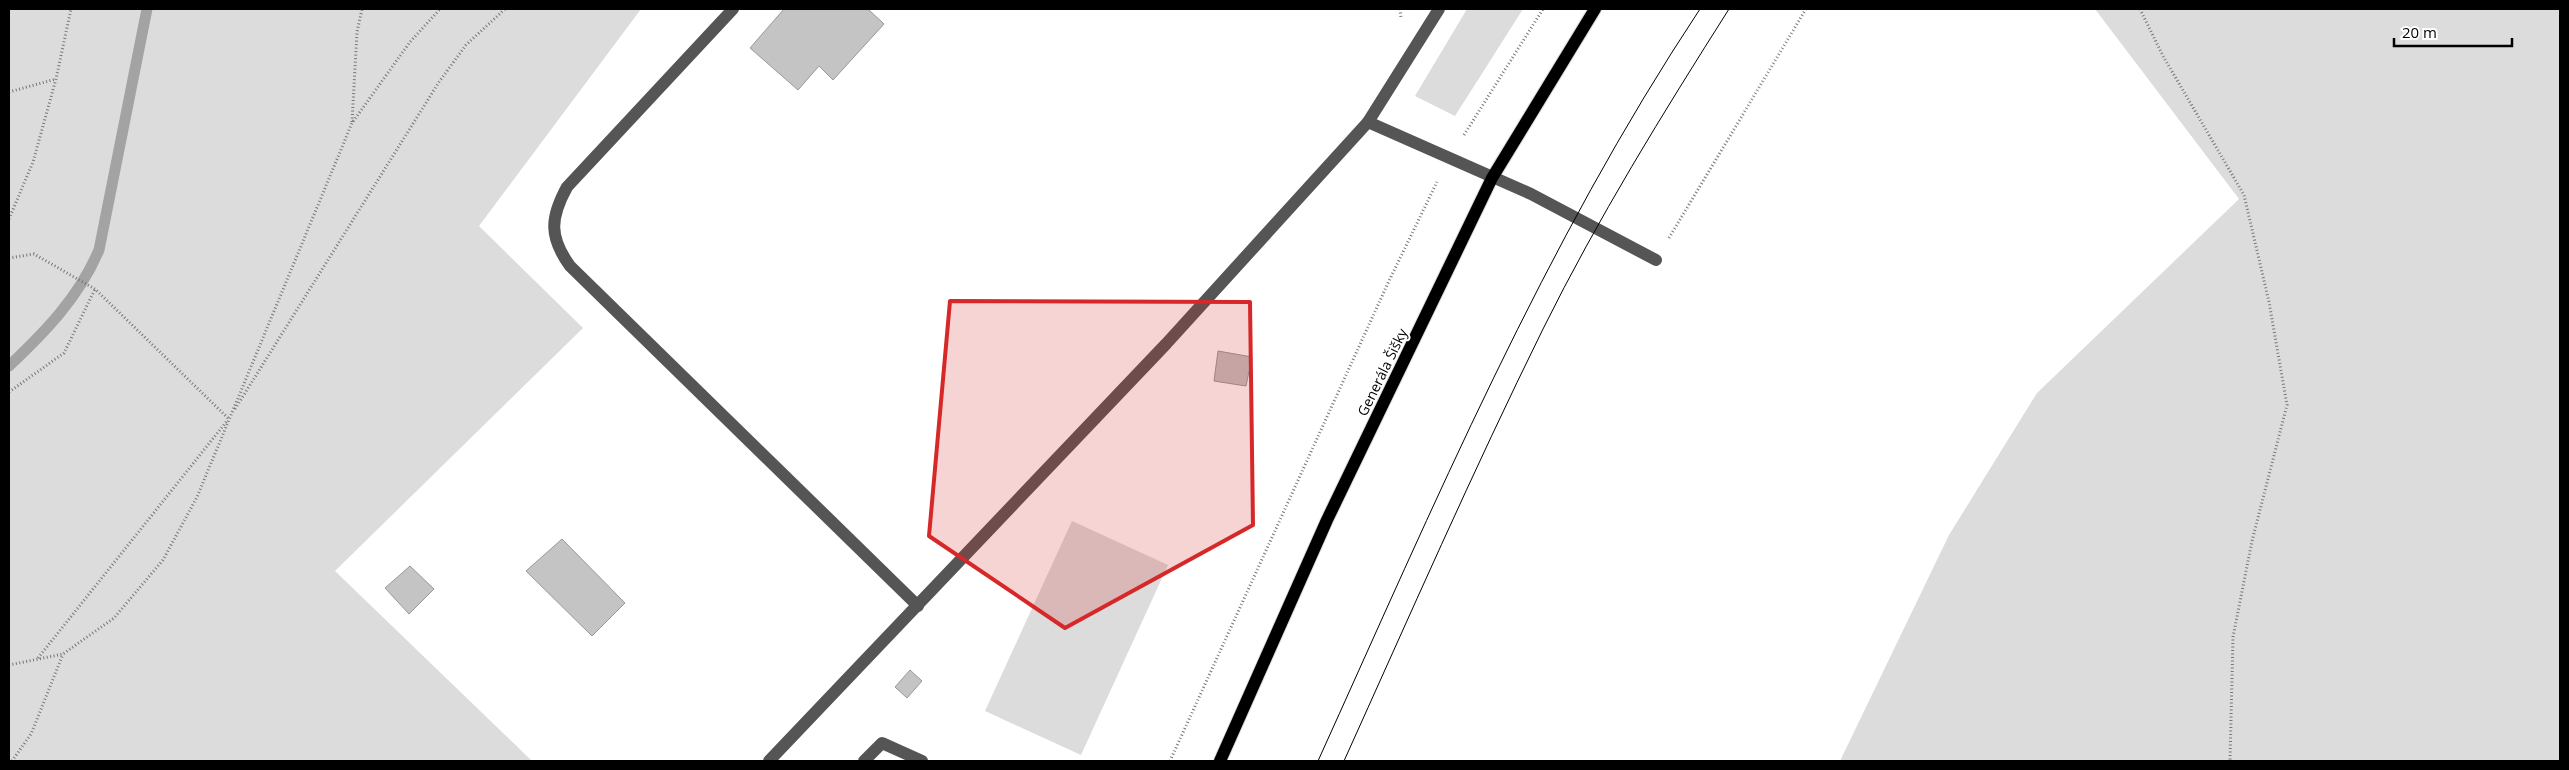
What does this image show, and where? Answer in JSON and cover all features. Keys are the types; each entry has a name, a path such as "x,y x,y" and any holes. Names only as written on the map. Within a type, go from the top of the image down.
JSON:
{"main road":[{"name":"Generála Šišky","path":"1220,761 1327,520 1492,178 1595,9"}],"lane":[{"path":"733,9 567,187 558,204 554,226 558,248 570,266 918,606"},
{"path":"769,761 1166,344 1368,122 1439,9"},
{"path":"1368,122 1531,194 1656,260"},
{"path":"864,761 882,743 922,761"}],"path":[{"path":"9,219 34,162 56,78 71,9"},
{"path":"352,123 357,32 362,9"},
{"path":"9,665 63,654 114,618 163,560 197,497 352,123 410,42 440,9"},
{"path":"38,659 229,419 439,82 466,45 505,9"},
{"path":"1170,761 1388,283 1449,158 1543,9"},
{"path":"1656,260 1806,9"},
{"path":"2140,9 2163,56 2244,195 2269,302 2287,405 2252,541 2233,637 2230,761"},
{"path":"9,92 56,78"},
{"path":"9,258 34,254 95,289 229,419"},
{"path":"9,392 64,353 95,289"},
{"path":"12,761 31,734 63,654"}],"highlighted area":[{"path":"950,301 1250,302 1253,525 1065,628 929,536"}],"shaded area":[{"path":"9,9 641,9 479,226 583,328 335,571 532,761 9,761"},
{"path":"1467,9 1523,9 1455,116 1415,96"},
{"path":"2095,9 2560,9 2560,761 1840,761 1949,535 2037,393 2239,199"},
{"path":"1072,521 1168,565 1081,755 985,711"}],"building":[{"path":"784,9 868,9 884,24 833,80 819,66 798,90 750,48"},
{"path":"1218,351 1252,357 1246,386 1214,381"},
{"path":"562,539 625,603 592,636 526,571"},
{"path":"410,566 434,589 409,614 385,588"},
{"path":"910,670 922,681 907,698 895,687"}],"waterway":[{"path":"9,366 36,340 71,298 82,283 99,250 147,9"}],"tram line":[{"path":"1318,761 1449,473 1541,283 1591,190 1644,98 1700,9"},
{"path":"1344,761 1466,490 1543,329 1586,247 1632,166 1729,9"}]}
